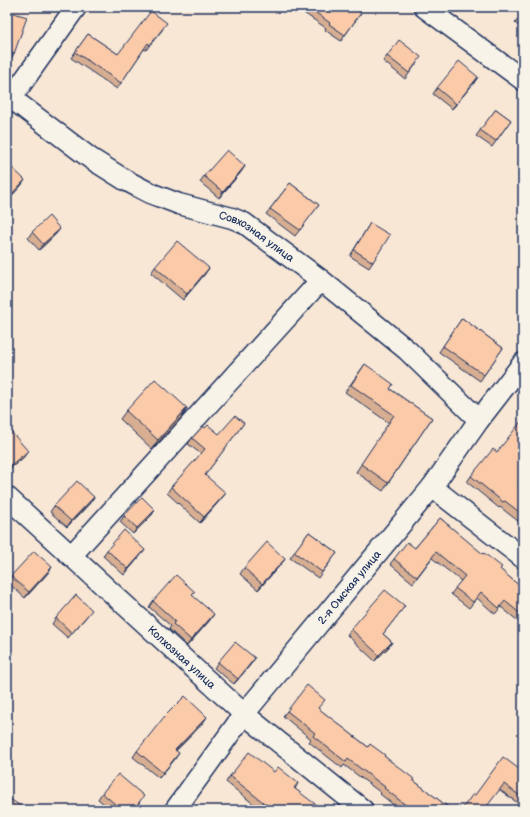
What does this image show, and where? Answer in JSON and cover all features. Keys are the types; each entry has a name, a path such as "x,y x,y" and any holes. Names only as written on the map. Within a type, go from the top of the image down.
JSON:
{"street":[{"path":"9,99 76,7"},
{"path":"424,7 523,80"},
{"name":"Совхозная улица","path":"9,99 90,158 125,180 150,193 179,204 232,218 244,223 321,280 407,350 479,420"},
{"path":"71,556 321,280"},
{"name":"2-я Омская улица","path":"175,810 244,714 432,487 479,420 523,363"},
{"path":"432,487 523,558"},
{"name":"Колхозная улица","path":"7,497 244,714 363,810"}],"building":[{"path":"308,7 352,7 361,13 345,35"},
{"path":"7,11 27,17 14,54 7,52"},
{"path":"151,11 167,23 150,45 148,43 121,83 75,52 88,34 118,54"},
{"path":"523,13 523,21 519,18"},
{"path":"399,40 421,57 409,73 387,56"},
{"path":"459,61 478,77 456,104 437,88"},
{"path":"496,109 511,120 496,141 480,130"},
{"path":"227,150 245,166 223,192 204,176"},
{"path":"7,163 25,180 7,199"},
{"path":"290,183 319,205 300,230 270,209"},
{"path":"49,216 60,229 43,244 32,232"},
{"path":"370,223 390,235 373,262 354,250"},
{"path":"177,241 209,268 187,294 155,267"},
{"path":"462,318 503,348 484,375 443,346"},
{"path":"365,364 393,384 390,389 432,418 388,483 361,464 394,415 351,385"},
{"path":"155,379 187,408 158,440 126,411"},
{"path":"235,416 244,423 205,475 226,493 204,517 171,487 205,449 192,438 203,426 205,428 208,425 219,434"},
{"path":"523,419 523,479 518,485 523,489 523,515 505,501 503,502 471,476 493,449 497,452"},
{"path":"7,427 28,451 11,465 7,461"},
{"path":"77,481 94,497 71,521 54,506"},
{"path":"142,497 155,510 137,528 124,516"},
{"path":"440,518 483,554 484,553 502,567 500,569 523,589 523,616 505,601 499,608 481,592 473,602 455,588 465,576 436,552 417,577 394,559 407,542 415,548"},
{"path":"124,530 145,550 128,569 107,550"},
{"path":"309,532 337,553 322,572 294,552"},
{"path":"267,542 285,559 262,584 244,568"},
{"path":"34,551 52,567 29,592 11,576"},
{"path":"176,575 195,592 192,595 214,614 191,640 173,624 175,621 153,601"},
{"path":"385,590 405,606 383,634 392,642 379,655 351,629"},
{"path":"76,595 92,610 72,633 56,618"},
{"path":"235,642 255,658 238,679 218,662"},
{"path":"307,685 325,700 318,708 368,747 370,744 385,755 384,756 414,779 413,780 452,810 412,810 348,759 346,762 313,736 315,733 287,711"},
{"path":"185,696 207,717 175,750 179,753 163,773 137,751 164,717"},
{"path":"249,752 274,772 278,767 298,783 294,788 319,807 317,810 287,810 281,806 278,810 273,810 230,776"},
{"path":"503,757 523,772 523,798 504,784 484,810 461,810 473,794 475,795"},
{"path":"118,774 144,796 133,810 122,810 102,793"},
{"path":"7,797 25,809 26,807 29,810 7,810"}]}
